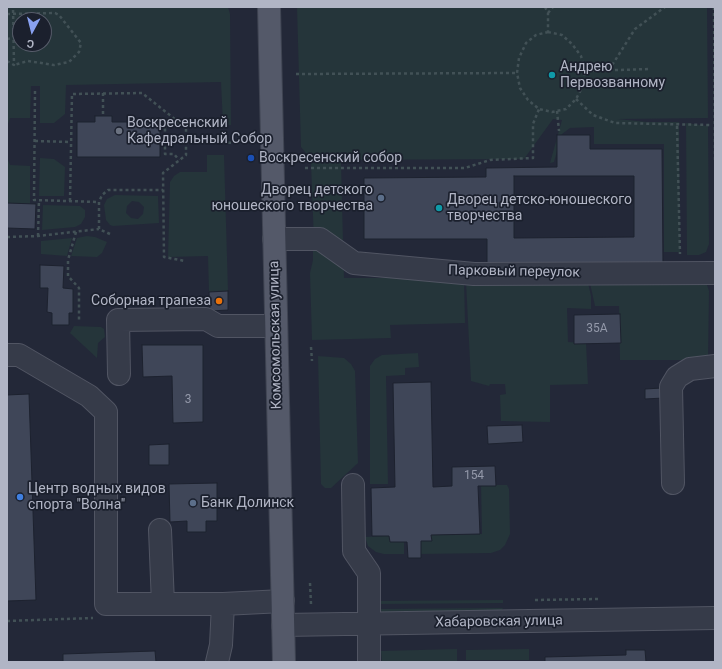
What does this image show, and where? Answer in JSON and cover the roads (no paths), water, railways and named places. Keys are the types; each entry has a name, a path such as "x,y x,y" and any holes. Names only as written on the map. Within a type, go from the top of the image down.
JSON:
{"main road":[{"name":"Комсомольская улица","path":"269,7 284,662"}],"street":[{"name":"Парковый переулок","path":"274,239 320,239 354,263 474,274 715,273"},
{"path":"119,374 118,320 206,319 218,326 276,326"},
{"path":"7,355 18,355 25,359 89,396 106,412 106,604 223,604 283,601"},
{"path":"673,483 671,387 677,377 690,370 715,366"},
{"path":"353,485 354,551 369,573 369,662"},
{"path":"160,530 163,604"},
{"path":"217,662 221,645 223,604"},
{"name":"Хабаровская улица","path":"283,625 715,618"}],"place":[{"name":"Андрею Первозванному","path":"552,75"},
{"name":"Воскресенский Кафедральный Собор","path":"119,131"},
{"name":"Воскресенский собор","path":"251,158"},
{"name":"Дворец детского юношеского творчества","path":"381,198"},
{"name":"Дворец детско-юношеского творчества","path":"439,208"},
{"name":"Соборная трапеза","path":"219,301"},
{"name":"Центр водных видов спорта \"Волна\"","path":"20,497"},
{"name":"Банк Долинск","path":"193,503"}]}
